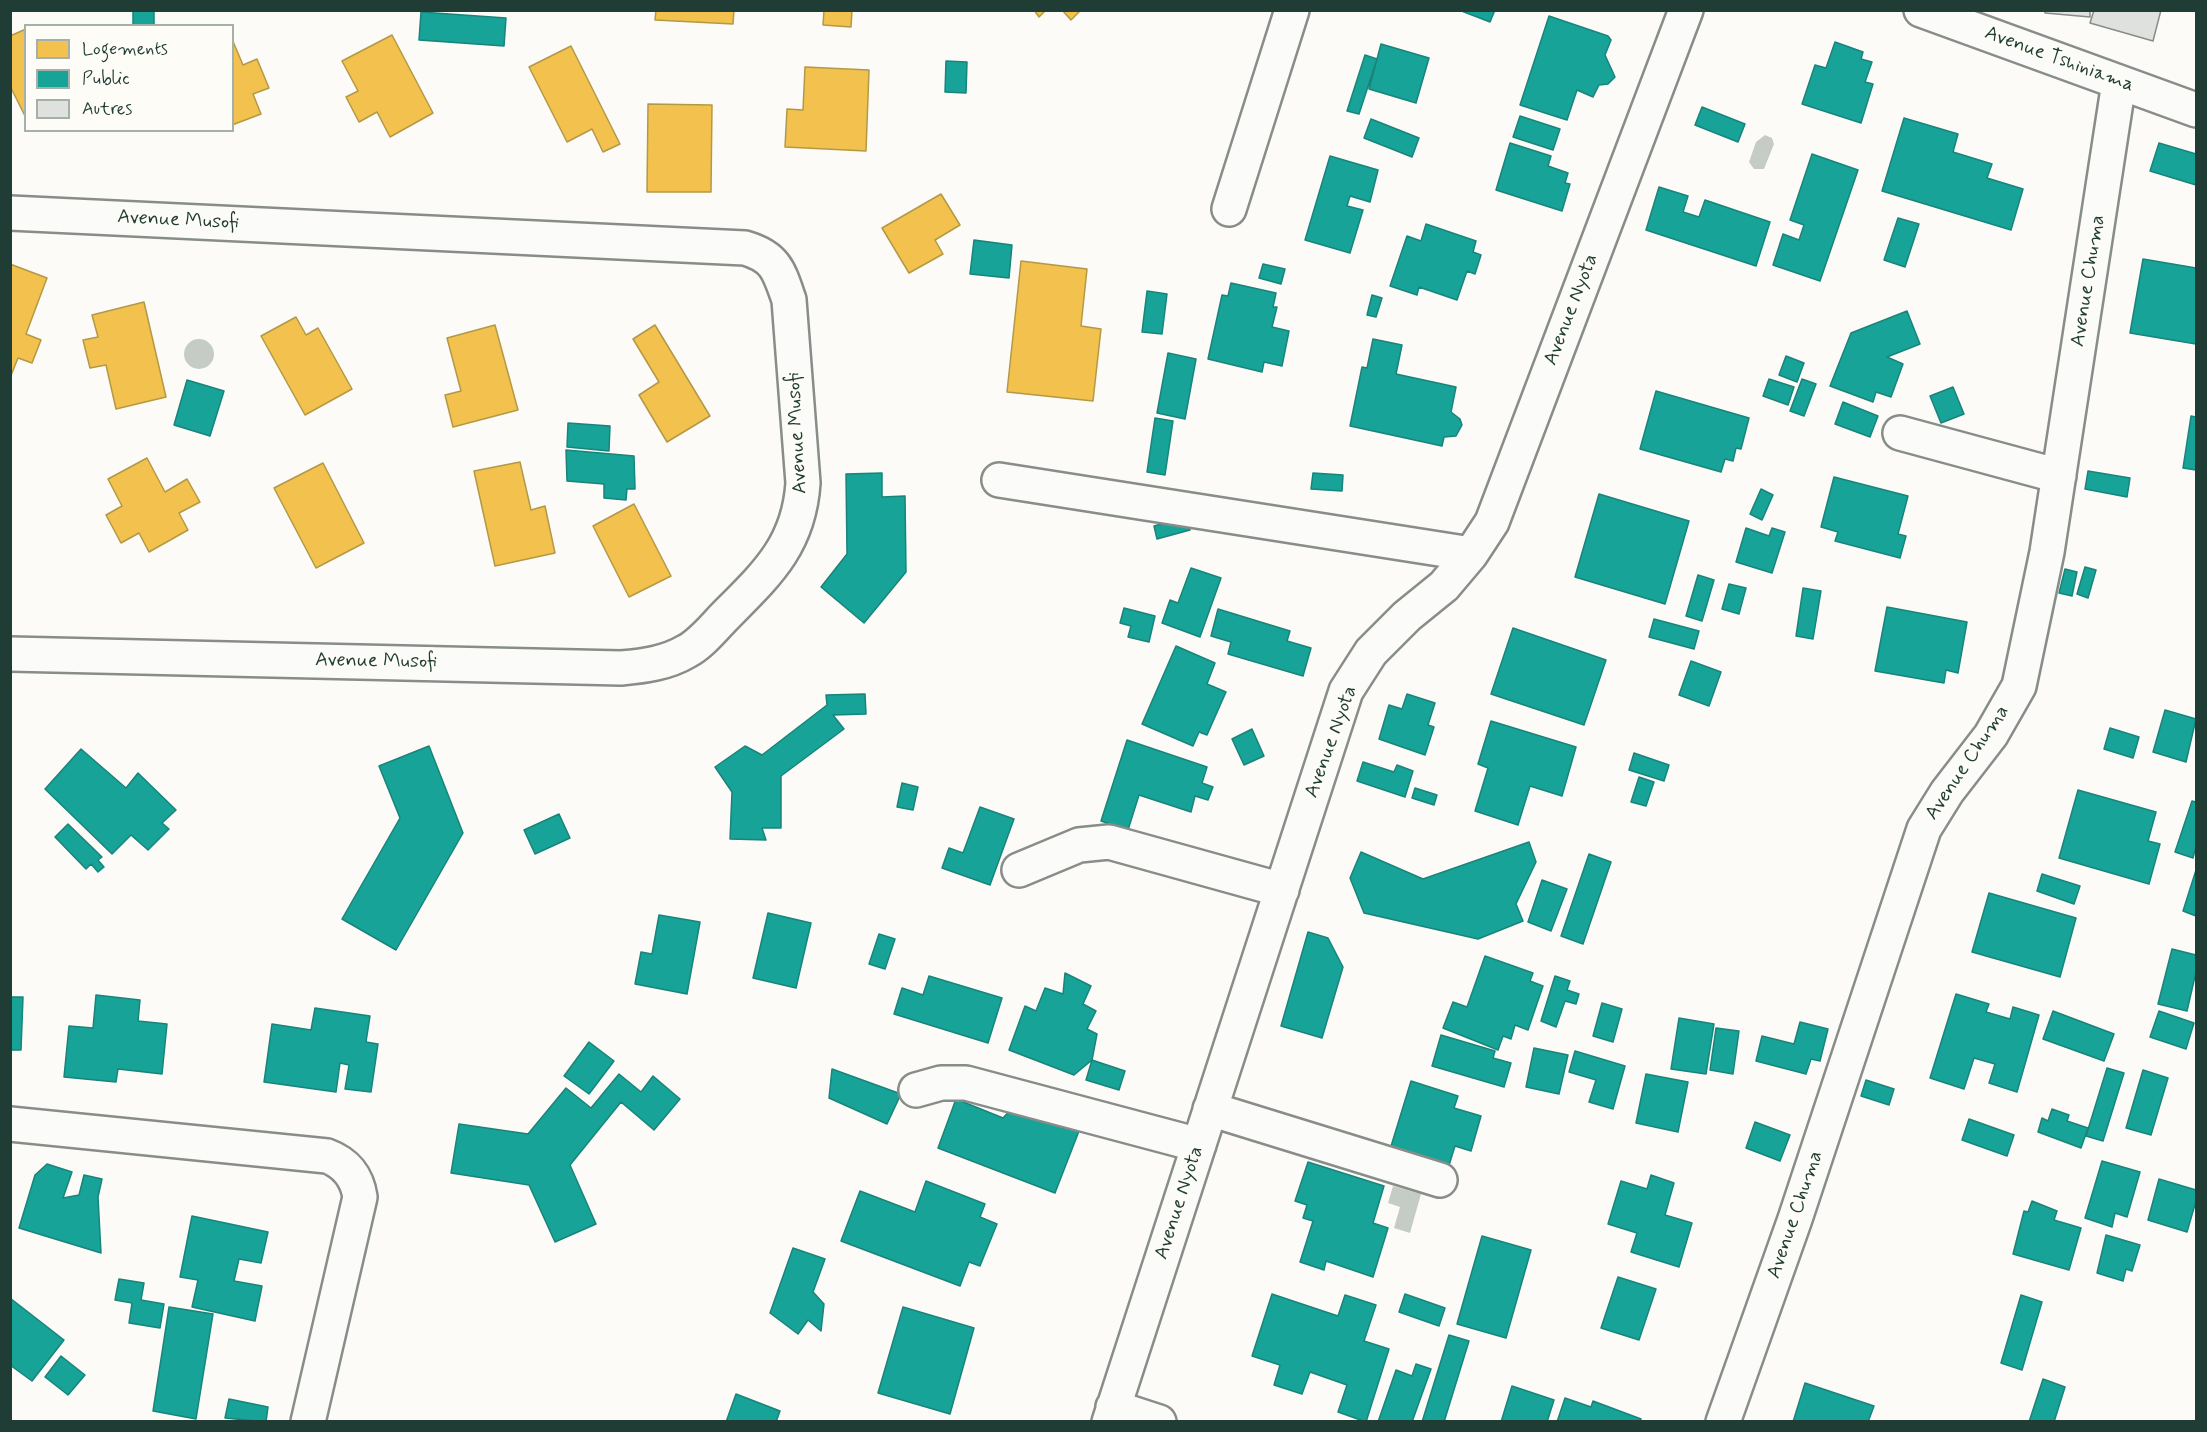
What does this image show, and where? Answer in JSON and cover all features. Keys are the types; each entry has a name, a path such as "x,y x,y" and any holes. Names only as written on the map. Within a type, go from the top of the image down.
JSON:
{"street":[{"path":"1229,209 1292,10"},
{"name":"Avenue Nyota","path":"1111,1414 1346,691 1371,652 1407,616 1444,586 1471,554 1492,522 1686,10"},
{"name":"Avenue Tshiniama","path":"1921,10 1988,22 2119,82 2196,110"},
{"name":"Avenue Chuma","path":"1723,1422 1795,1219 1924,829 1947,792 1991,735 2019,686 2047,552 2119,82"},
{"name":"Avenue Musofi","path":"10,213 745,248 759,252 769,258 780,274 789,300 802,483 801,505 793,534 769,572 689,650 663,662 621,668 10,654"},
{"path":"1900,433 2059,476"},
{"path":"999,480 1471,554"},
{"path":"1019,870 1079,845 1109,842 1282,890"},
{"path":"916,1090 941,1083 966,1083 1198,1145"},
{"path":"1210,1110 1440,1180"},
{"path":"10,1124 327,1156 346,1167 354,1177 360,1197 308,1422"},
{"path":"1111,1414 1159,1422"}],"shaded area":[{"path":"1765,135 1772,138 1774,144 1764,169 1754,169 1749,162 1756,142"},
{"path":"199,339 205,340 213,348 213,360 205,368 199,369 193,368 185,360 184,354 185,348 193,340"},
{"path":"1393,1186 1421,1194 1410,1233 1394,1228 1400,1207 1388,1203"}],"building: Logements":[{"path":"656,10 734,10 733,24 655,20"},
{"path":"824,10 852,10 851,27 823,25"},
{"path":"1034,10 1046,10 1039,17"},
{"path":"1062,10 1081,10 1071,20"},
{"path":"24,30 24,114 10,86 10,36"},
{"path":"392,35 433,113 390,137 377,112 359,122 346,97 358,91 342,61"},
{"path":"234,44 243,65 257,59 269,88 253,94 261,114 234,124"},
{"path":"571,46 620,144 603,152 592,129 567,142 529,67"},
{"path":"805,67 869,70 866,151 785,147 787,109 803,110"},
{"path":"648,104 712,105 711,192 647,192"},
{"path":"941,194 960,225 935,240 943,254 909,273 882,228"},
{"path":"1021,261 1087,269 1081,326 1101,329 1093,401 1007,392"},
{"path":"10,264 47,278 26,334 41,340 32,363 18,358 10,378"},
{"path":"144,302 166,397 116,409 106,365 90,368 83,340 98,337 92,315"},
{"path":"296,317 306,335 318,328 352,389 305,415 261,336"},
{"path":"495,325 518,410 453,427 445,395 461,391 447,338"},
{"path":"655,325 710,416 667,442 639,395 659,382 633,339"},
{"path":"147,458 165,492 187,479 200,502 179,513 188,530 149,552 139,533 121,543 106,515 122,506 108,479"},
{"path":"520,462 531,510 545,506 555,553 495,566 474,471"},
{"path":"323,463 364,543 316,568 274,488"},
{"path":"634,504 671,576 629,597 593,526"}],"building: Public":[{"path":"133,10 154,10 154,24 133,24"},
{"path":"1459,10 1495,10 1490,22"},
{"path":"421,12 506,18 504,46 419,40"},
{"path":"1549,16 1608,36 1611,40 1605,55 1615,77 1608,84 1599,85 1593,97 1577,90 1567,120 1520,105"},
{"path":"1835,42 1863,52 1861,59 1872,62 1865,82 1873,84 1861,123 1802,104 1815,65 1826,68"},
{"path":"1381,44 1429,58 1416,103 1369,89"},
{"path":"1365,55 1377,59 1359,114 1347,111"},
{"path":"946,61 967,62 966,93 945,92"},
{"path":"1702,107 1745,124 1738,142 1695,125"},
{"path":"1520,116 1560,129 1553,150 1513,137"},
{"path":"1904,118 1958,134 1953,152 1992,164 1987,178 2023,189 2011,230 1882,191"},
{"path":"1371,119 1419,138 1412,157 1364,138"},
{"path":"1510,143 1551,156 1548,166 1568,173 1565,183 1570,184 1562,211 1496,190"},
{"path":"2159,143 2196,154 2196,185 2150,171"},
{"path":"1812,154 1858,170 1820,281 1773,265 1783,234 1799,240 1804,225 1790,220"},
{"path":"1330,156 1378,170 1370,202 1350,196 1347,206 1363,210 1350,253 1305,240"},
{"path":"1659,187 1688,196 1683,212 1699,217 1705,200 1770,222 1756,266 1646,230"},
{"path":"1898,218 1919,224 1905,267 1884,260"},
{"path":"1426,224 1476,241 1473,252 1481,255 1475,274 1467,271 1457,300 1419,287 1417,295 1390,286 1407,236 1421,241"},
{"path":"974,240 1012,245 1009,278 970,274"},
{"path":"2143,259 2196,268 2196,344 2130,333"},
{"path":"1263,264 1285,269 1281,284 1259,278"},
{"path":"1231,283 1276,293 1273,307 1277,307 1272,327 1289,331 1282,366 1264,362 1262,372 1208,359 1222,295 1228,296"},
{"path":"1147,291 1167,294 1162,334 1142,332"},
{"path":"1372,295 1382,298 1376,317 1367,315"},
{"path":"1907,311 1920,344 1887,357 1903,364 1891,397 1876,392 1873,402 1830,386 1851,333"},
{"path":"1373,339 1402,345 1396,374 1456,387 1451,412 1460,419 1462,425 1456,436 1444,437 1442,446 1350,426 1362,367 1367,368"},
{"path":"1168,353 1196,359 1185,419 1157,413"},
{"path":"1786,356 1804,363 1797,382 1779,375"},
{"path":"1769,379 1794,387 1788,405 1763,396"},
{"path":"1802,379 1816,384 1804,416 1790,411"},
{"path":"187,380 224,391 210,436 174,425"},
{"path":"1953,387 1964,414 1941,423 1930,396"},
{"path":"1656,391 1749,418 1741,449 1736,448 1733,461 1725,459 1721,472 1640,449"},
{"path":"1843,402 1878,416 1870,437 1835,424"},
{"path":"2191,416 2196,417 2196,470 2183,468"},
{"path":"1155,418 1173,421 1165,475 1147,472"},
{"path":"568,423 610,426 609,451 567,447"},
{"path":"566,450 634,456 635,489 627,489 626,500 604,498 604,484 567,481"},
{"path":"2088,471 2130,478 2127,497 2085,489"},
{"path":"882,473 882,497 905,496 906,572 864,623 821,587 847,554 846,474"},
{"path":"1313,473 1343,475 1342,491 1311,489"},
{"path":"1834,477 1908,496 1898,534 1906,536 1900,558 1835,541 1838,532 1821,527"},
{"path":"1761,489 1773,495 1762,520 1750,514"},
{"path":"1599,494 1689,521 1665,604 1575,577"},
{"path":"1187,517 1190,530 1157,539 1154,526"},
{"path":"1746,528 1769,536 1772,528 1785,532 1772,573 1736,562"},
{"path":"2085,567 2096,570 2088,598 2077,594"},
{"path":"1191,568 1221,578 1200,637 1162,623 1170,600 1178,603"},
{"path":"2065,569 2077,572 2072,596 2059,593"},
{"path":"1698,575 1714,580 1702,621 1686,616"},
{"path":"1729,584 1746,588 1739,614 1722,609"},
{"path":"1803,588 1821,591 1813,639 1796,636"},
{"path":"1887,607 1967,622 1958,673 1946,670 1944,683 1875,671"},
{"path":"1124,608 1155,616 1149,642 1128,637 1131,626 1120,623"},
{"path":"1218,609 1290,631 1287,641 1311,648 1303,676 1228,654 1231,642 1211,636"},
{"path":"1654,619 1699,631 1694,649 1649,637"},
{"path":"1513,628 1606,660 1584,725 1491,694"},
{"path":"1176,646 1215,663 1207,684 1226,692 1207,735 1199,732 1193,746 1142,724"},
{"path":"1691,661 1721,672 1709,706 1679,695"},
{"path":"865,694 866,714 833,715 844,729 781,776 781,828 762,828 766,840 730,839 732,792 715,767 745,746 762,755 827,705 826,695"},
{"path":"1407,694 1435,703 1428,725 1434,727 1425,755 1379,739 1389,705 1402,709"},
{"path":"2165,710 2196,719 2186,762 2153,752"},
{"path":"1491,721 1576,747 1562,796 1530,786 1518,825 1475,811 1488,768 1478,764"},
{"path":"2110,728 2139,737 2133,758 2104,749"},
{"path":"1252,729 1264,756 1244,765 1232,739"},
{"path":"1127,740 1207,767 1202,783 1213,787 1208,800 1195,796 1191,812 1139,795 1128,830 1101,821"},
{"path":"429,746 463,833 396,950 342,919 400,818 379,766"},
{"path":"81,749 126,788 138,773 176,810 162,823 169,829 148,850 131,835 112,854 45,789"},
{"path":"1634,753 1669,765 1664,781 1629,770"},
{"path":"1363,762 1394,772 1397,765 1413,771 1405,797 1357,781"},
{"path":"1639,777 1654,782 1646,806 1631,802"},
{"path":"902,783 918,787 913,810 897,807"},
{"path":"1415,788 1437,795 1434,805 1412,798"},
{"path":"2078,790 2156,812 2148,841 2160,844 2149,884 2059,858"},
{"path":"2192,801 2196,802 2196,846 2193,858 2175,852"},
{"path":"980,807 1014,819 990,885 942,868 949,848 963,853"},
{"path":"559,814 570,838 535,854 524,830"},
{"path":"68,824 102,857 98,860 104,867 98,872 91,864 86,869 55,837"},
{"path":"1529,842 1536,862 1516,904 1523,921 1478,939 1364,913 1350,878 1361,852 1423,879"},
{"path":"1589,854 1611,862 1583,944 1561,936"},
{"path":"2196,870 2196,916 2183,911"},
{"path":"2042,874 2080,886 2074,904 2037,891"},
{"path":"1542,880 1567,889 1551,931 1528,922"},
{"path":"1989,893 2076,918 2060,977 1972,952"},
{"path":"768,913 811,923 796,988 753,978"},
{"path":"659,915 700,922 687,994 635,984 641,952 652,954"},
{"path":"1308,932 1328,938 1343,967 1322,1038 1281,1026"},
{"path":"879,934 895,939 885,969 869,964"},
{"path":"2172,949 2196,955 2196,972 2187,1011 2158,1004"},
{"path":"1485,956 1533,973 1530,981 1543,986 1528,1030 1515,1025 1511,1039 1503,1036 1498,1050 1443,1028 1453,1002 1467,1007"},
{"path":"1065,973 1091,986 1083,1004 1096,1011 1087,1029 1097,1034 1092,1060 1074,1075 1009,1050 1025,1006 1036,1011 1045,988 1063,994"},
{"path":"929,976 1002,998 988,1043 894,1014 902,988 923,995"},
{"path":"1555,976 1570,981 1567,990 1579,994 1576,1004 1565,1001 1556,1027 1541,1021"},
{"path":"1956,994 1989,1004 1986,1012 2010,1019 2013,1007 2039,1015 2017,1092 1989,1083 1995,1064 1974,1058 1964,1089 1930,1078"},
{"path":"96,995 140,1000 138,1021 167,1024 162,1074 118,1069 116,1082 64,1077 69,1026 93,1028"},
{"path":"10,997 23,997 21,1050 10,1050"},
{"path":"1602,1003 1622,1009 1613,1042 1593,1036"},
{"path":"315,1008 370,1016 366,1042 378,1044 371,1092 345,1089 349,1065 340,1063 336,1092 264,1082 272,1024 311,1030"},
{"path":"2053,1011 2114,1034 2104,1061 2043,1039"},
{"path":"2159,1011 2194,1023 2186,1049 2150,1037"},
{"path":"1679,1018 1714,1024 1706,1074 1671,1069"},
{"path":"1800,1022 1828,1029 1820,1061 1811,1059 1806,1074 1756,1061 1762,1036 1794,1044"},
{"path":"1716,1028 1739,1031 1733,1074 1710,1070"},
{"path":"1441,1035 1495,1051 1493,1058 1511,1063 1504,1087 1432,1066"},
{"path":"589,1042 614,1061 589,1094 564,1076"},
{"path":"1534,1048 1568,1055 1559,1094 1526,1087"},
{"path":"1575,1051 1625,1066 1613,1109 1589,1102 1596,1080 1569,1072"},
{"path":"1092,1060 1125,1071 1119,1090 1086,1080"},
{"path":"2107,1068 2124,1073 2103,1141 2086,1136"},
{"path":"832,1069 901,1094 887,1124 829,1098"},
{"path":"2143,1070 2168,1078 2151,1135 2126,1128"},
{"path":"619,1074 641,1092 653,1076 680,1099 654,1130 621,1102 570,1165 596,1224 555,1242 529,1185 451,1173 459,1124 528,1134 566,1088 591,1108"},
{"path":"1646,1074 1688,1082 1678,1132 1636,1123"},
{"path":"1866,1080 1894,1089 1889,1105 1861,1096"},
{"path":"1411,1081 1458,1096 1454,1108 1481,1116 1471,1151 1455,1146 1446,1175 1388,1156"},
{"path":"956,1099 1003,1118 1014,1106 1079,1131 1055,1193 938,1148"},
{"path":"2052,1109 2069,1115 2067,1121 2088,1128 2081,1148 2038,1132 2042,1118 2048,1121"},
{"path":"1969,1119 2014,1135 2007,1156 1962,1140"},
{"path":"1755,1122 1790,1135 1780,1161 1746,1148"},
{"path":"2102,1161 2140,1172 2127,1217 2115,1213 2112,1227 2085,1218"},
{"path":"1308,1162 1384,1186 1373,1223 1388,1228 1373,1277 1326,1261 1324,1270 1300,1262 1313,1221 1303,1218 1307,1205 1295,1201"},
{"path":"47,1164 72,1172 63,1198 79,1195 84,1175 102,1179 98,1197 101,1253 19,1228 35,1175"},
{"path":"1651,1175 1674,1183 1665,1215 1692,1223 1679,1267 1631,1252 1637,1233 1608,1224 1621,1181 1647,1189"},
{"path":"2159,1179 2196,1190 2196,1201 2187,1232 2148,1220"},
{"path":"926,1181 985,1204 980,1217 997,1224 980,1266 969,1262 960,1286 841,1241 860,1191 915,1212"},
{"path":"2032,1201 2057,1211 2054,1220 2081,1228 2069,1270 2013,1254 2024,1211 2028,1212"},
{"path":"192,1216 268,1232 261,1263 239,1259 234,1281 262,1286 255,1321 192,1307 198,1280 180,1277"},
{"path":"2106,1235 2140,1245 2132,1271 2126,1269 2123,1281 2097,1273"},
{"path":"1482,1236 1531,1250 1506,1338 1457,1324"},
{"path":"793,1248 825,1259 813,1292 824,1304 821,1331 808,1320 798,1334 770,1313"},
{"path":"1618,1277 1656,1289 1639,1340 1601,1328"},
{"path":"119,1279 144,1283 141,1300 164,1304 160,1328 129,1323 132,1303 115,1300"},
{"path":"1272,1294 1338,1316 1345,1295 1376,1305 1364,1341 1389,1349 1366,1422 1338,1412 1347,1385 1310,1372 1302,1394 1274,1385 1280,1365 1252,1356"},
{"path":"1405,1294 1445,1308 1439,1326 1399,1312"},
{"path":"2021,1295 2042,1302 2022,1370 2001,1363"},
{"path":"10,1298 64,1340 32,1381 10,1365"},
{"path":"169,1307 213,1314 196,1419 153,1411"},
{"path":"903,1307 974,1328 950,1414 878,1393"},
{"path":"1449,1335 1469,1341 1444,1422 1422,1422"},
{"path":"61,1356 85,1375 68,1395 45,1377"},
{"path":"1416,1364 1431,1369 1412,1422 1378,1422 1396,1370 1412,1376"},
{"path":"2043,1379 2065,1387 2054,1422 2029,1422"},
{"path":"1805,1383 1874,1406 1868,1422 1793,1422"},
{"path":"1512,1386 1554,1400 1547,1422 1501,1422"},
{"path":"736,1394 780,1411 776,1422 726,1422"},
{"path":"1565,1398 1591,1407 1593,1401 1641,1419 1640,1422 1557,1422"},
{"path":"229,1399 268,1407 266,1422 225,1418"}],"building: Autres":[{"path":"2045,10 2090,10 2090,17 2045,13"},
{"path":"2094,10 2161,10 2153,41 2090,23"}]}
